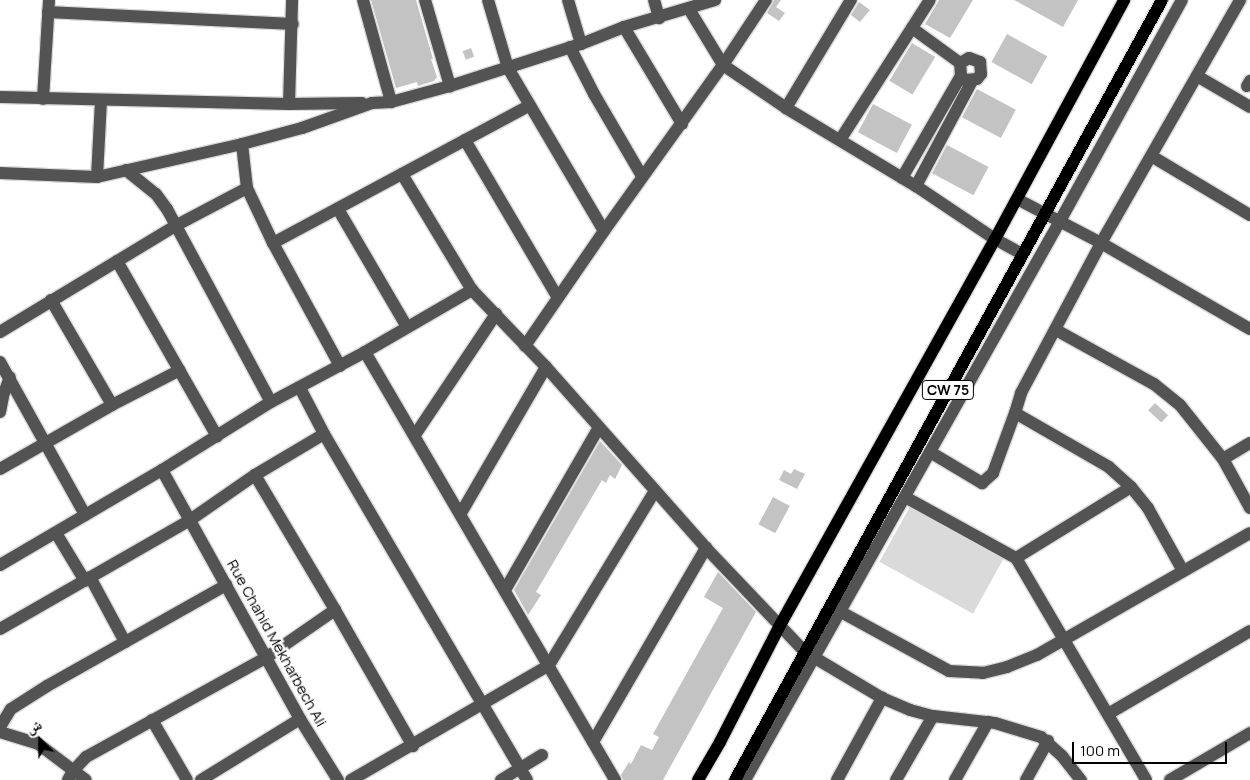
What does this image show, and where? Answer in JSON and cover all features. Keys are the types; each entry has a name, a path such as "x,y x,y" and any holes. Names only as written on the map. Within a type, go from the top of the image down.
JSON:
{"main road":[{"name":"CW 75","path":"779,627 995,239 1124,0"},
{"name":"CW 75","path":"735,780 809,654 1022,254 1162,0"},
{"path":"698,780 720,742 779,627"}],"street":[{"path":"289,104 293,24 292,0"},
{"path":"363,0 391,102"},
{"path":"426,0 450,86"},
{"path":"488,0 508,68 604,231"},
{"path":"568,0 576,45 594,94 642,176"},
{"path":"654,0 659,18"},
{"path":"0,97 289,104 391,102 508,68 624,27 715,0"},
{"path":"525,346 642,176 723,66 766,0"},
{"path":"786,108 851,0"},
{"path":"840,140 930,0"},
{"path":"745,780 809,654 841,612 1182,0"},
{"path":"930,452 982,483 993,473 1021,393 1101,243 1153,157 1240,0"},
{"path":"43,99 48,6 293,24"},
{"path":"689,9 723,66 786,108 916,186 995,239 1022,254"},
{"path":"624,27 682,124"},
{"path":"912,28 964,73"},
{"path":"902,178 964,73"},
{"path":"916,186 964,73"},
{"path":"1197,76 1250,107"},
{"path":"97,177 101,100"},
{"path":"0,173 97,177 242,144 302,128 372,103"},
{"path":"273,243 529,106"},
{"path":"465,140 558,298"},
{"path":"242,144 247,188 273,243 340,366"},
{"path":"1153,157 1250,215"},
{"path":"126,170 156,194 167,209 271,402"},
{"path":"402,174 472,290 546,367 598,428 779,627 809,654 882,698 910,710 933,716 988,722 1021,729 1048,741 1081,780"},
{"path":"1,334 51,300 117,260 175,226 247,188"},
{"path":"1017,198 1101,243 1250,328"},
{"path":"338,209 407,327"},
{"path":"117,260 217,436"},
{"path":"0,565 162,470 271,402 340,366 472,290"},
{"path":"51,300 112,405"},
{"path":"415,435 496,314"},
{"path":"1056,330 1154,384 1180,405 1223,460 1250,508"},
{"path":"365,352 615,780"},
{"path":"0,362 85,515"},
{"path":"460,513 546,367"},
{"path":"0,469 112,405 180,370"},
{"path":"0,412 2,396 10,377"},
{"path":"300,388 324,434 526,780"},
{"path":"1015,413 1109,467 1131,486 1148,508 1183,571"},
{"path":"504,590 598,428"},
{"path":"0,629 190,520 255,475 324,434"},
{"path":"1223,460 1250,443"},
{"name":"Rue Chahid Mekharbech Ali","path":"162,470 300,719 338,780"},
{"path":"255,475 413,746"},
{"path":"1016,558 1131,486"},
{"path":"351,780 413,746 549,665 655,491"},
{"path":"905,497 1016,558 1146,780"},
{"path":"56,533 87,579 125,642"},
{"path":"841,612 949,671 983,673 1007,667 1036,655 1250,533"},
{"path":"593,742 706,548"},
{"path":"0,727 6,705 226,586"},
{"path":"70,775 86,757 267,657 335,610"},
{"path":"1108,714 1250,631"},
{"path":"837,780 882,698"},
{"path":"896,780 933,716"},
{"path":"201,780 300,719"},
{"path":"152,720 187,780"},
{"path":"955,780 988,722"},
{"path":"0,732 37,743 70,775 86,780"},
{"path":"1170,780 1250,733"},
{"path":"1026,780 1048,741"},
{"path":"501,780 542,755"}],"shaded area":[{"path":"911,505 1005,557 973,614 879,562"}],"building":[{"path":"371,0 416,0 437,77 434,81 418,86 417,82 396,88"},
{"path":"774,0 781,0 776,7 785,13 779,21 767,13"},
{"path":"939,0 973,0 950,38 925,24"},
{"path":"1014,0 1078,0 1063,27"},
{"path":"859,2 870,10 860,22 851,15"},
{"path":"1007,34 1047,56 1032,84 991,62"},
{"path":"912,43 935,57 912,95 889,81"},
{"path":"471,48 474,56 466,60 463,51"},
{"path":"977,89 1016,110 1001,138 962,117"},
{"path":"873,104 912,125 897,153 858,132"},
{"path":"947,145 988,167 973,195 932,173"},
{"path":"1155,403 1168,415 1161,423 1148,410"},
{"path":"600,441 622,465 615,479 610,475 606,483 602,480 536,592 541,595 528,615 514,590"},
{"path":"794,469 805,474 797,489 779,480 784,470 791,474"},
{"path":"773,497 790,506 775,533 758,524"},
{"path":"718,572 756,612 663,780 623,780 621,775 629,762 631,764 641,745 652,750 659,737 653,734 723,608 704,597"}]}
